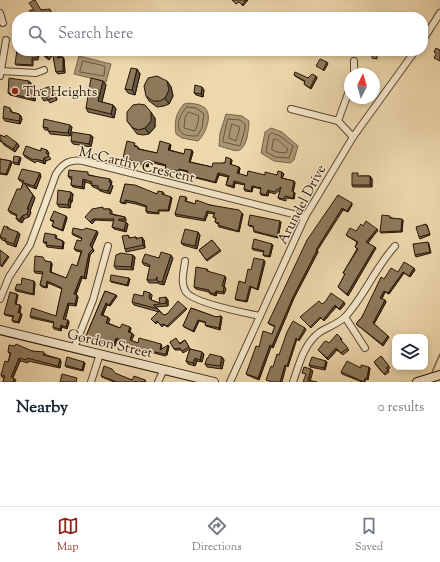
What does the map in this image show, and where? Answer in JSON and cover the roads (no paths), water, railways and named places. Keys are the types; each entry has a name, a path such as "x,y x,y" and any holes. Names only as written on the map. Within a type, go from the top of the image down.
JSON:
{"street":[{"path":"0,13 3,23"},
{"path":"428,32 440,13"},
{"path":"6,40 0,74 36,73 44,70"},
{"name":"Arundel Drive","path":"230,382 305,217 353,137 411,56"},
{"path":"354,61 354,68"},
{"path":"338,121 344,104"},
{"path":"291,108 338,121 353,137"},
{"name":"McCarthy Crescent","path":"0,299 9,277 30,245 56,174 61,166 72,160 83,161 305,217"},
{"path":"74,348 93,300 108,246"},
{"path":"293,382 306,348 318,334 345,317 360,297 381,261 395,246"},
{"path":"185,262 183,284 186,292 201,301 260,316"},
{"path":"345,317 365,348"},
{"name":"Gordon Street","path":"0,331 214,382"},
{"path":"91,382 100,354"},
{"path":"158,382 164,369"},
{"path":"417,382 440,375"}],"water":[{"path":"79,56 111,64 106,82 74,74"},
{"path":"184,104 197,104 205,108 207,111 207,125 198,141 182,138 176,134 175,125 177,114"},
{"path":"226,114 242,116 249,121 247,138 245,144 240,150 237,151 219,146 220,133"},
{"path":"271,128 282,132 298,146 294,160 290,163 274,161 261,153 265,132"}],"waterway":[{"path":"432,372 440,354"}],"place":[{"name":"The Heights","path":"15,91"}]}
